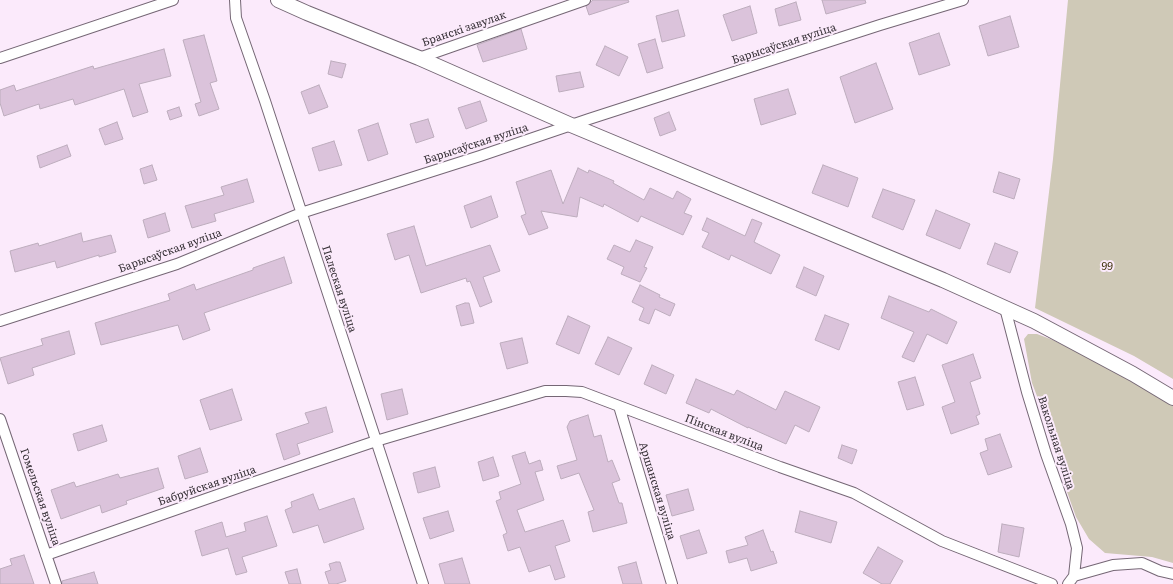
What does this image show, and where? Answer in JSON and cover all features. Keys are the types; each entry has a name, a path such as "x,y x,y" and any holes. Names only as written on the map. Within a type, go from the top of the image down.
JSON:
{"main road":[{"path":"278,0 418,58 572,126 943,280 1005,308 1133,374 1173,398"}],"street":[{"path":"0,58 173,0"},
{"name":"Палеская вуліца","path":"235,0 236,18 265,101 423,584"},
{"name":"Бранскі завулак","path":"418,58 585,0"},
{"name":"Барысаўская вуліца","path":"0,321 177,264 301,213 880,25 963,0"},
{"name":"Вакольная вуліца","path":"1005,308 1026,392 1071,524 1077,548 1071,580"},
{"name":"Пінская вуліца","path":"376,442 545,391 582,392 780,467 854,493 942,540 1052,584"},
{"name":"Аршанская вуліца","path":"619,406 672,584"},
{"name":"Гомельская вуліца","path":"0,419 56,584"},
{"name":"Бабруйская вуліца","path":"46,555 246,485 376,442"},
{"path":"1071,580 1113,565 1142,563 1160,572 1173,574"}],"green space":[{"name":"99","path":"1068,0 1173,0 1173,379 1134,356 1035,308 1053,159"},
{"path":"1028,334 1037,334 1053,340 1124,376 1173,406 1173,563 1152,557 1105,553 1089,539 1076,517 1066,489 1055,443 1032,383 1024,339"}],"building":[{"path":"593,0 628,0 629,2 589,15 586,6"},
{"path":"822,0 865,0 866,3 826,14"},
{"path":"796,2 801,20 779,26 775,9"},
{"path":"750,6 757,33 732,41 723,15"},
{"path":"678,10 685,36 662,42 656,16"},
{"path":"1010,16 1019,47 988,56 979,26"},
{"path":"521,29 527,49 483,62 477,45"},
{"path":"939,33 950,65 919,75 909,43"},
{"path":"204,35 217,81 210,83 219,109 199,116 195,104 201,102 183,40"},
{"path":"655,39 663,68 647,73 638,44"},
{"path":"605,46 628,57 619,76 596,65"},
{"path":"164,49 171,76 139,84 148,112 133,117 124,89 75,105 73,99 40,109 39,104 4,116 0,103 0,90 14,85 16,91 93,66 94,69"},
{"path":"331,61 346,64 342,78 328,74"},
{"path":"876,63 893,109 855,123 840,77"},
{"path":"580,72 584,87 559,92 556,76"},
{"path":"319,85 328,107 309,114 301,92"},
{"path":"788,89 796,114 761,125 754,99"},
{"path":"480,101 487,121 466,129 458,108"},
{"path":"179,107 182,116 170,120 167,111"},
{"path":"669,112 676,130 660,136 654,118"},
{"path":"428,119 434,137 416,143 410,124"},
{"path":"117,122 123,139 105,145 99,129"},
{"path":"378,123 388,154 368,161 358,130"},
{"path":"334,141 342,165 319,171 312,148"},
{"path":"67,145 71,156 40,168 37,156"},
{"path":"152,165 157,180 144,184 140,169"},
{"path":"823,165 858,178 848,207 812,193"},
{"path":"578,168 588,173 589,170 614,181 613,183 644,200 650,188 673,199 677,191 691,199 684,213 692,216 683,235 641,216 638,222 604,204 603,207 580,197 577,217 541,211 548,228 529,235 521,216 526,214 516,182 551,170 563,204"},
{"path":"999,172 1020,179 1014,199 993,192"},
{"path":"247,179 254,202 214,214 216,221 192,228 185,206 224,195 221,187"},
{"path":"883,189 915,200 903,230 872,217"},
{"path":"491,196 498,217 471,228 464,206"},
{"path":"936,210 970,224 960,249 926,235"},
{"path":"165,213 170,231 148,238 143,220"},
{"path":"707,218 745,236 752,219 762,223 754,242 780,255 771,274 731,255 729,260 702,247 709,233 702,230"},
{"path":"414,226 426,266 490,245 500,271 483,277 492,302 480,307 470,281 467,282 466,278 421,293 409,255 395,260 387,234"},
{"path":"81,233 83,242 111,235 116,252 99,257 99,255 57,268 55,261 15,272 10,251 38,243 39,246"},
{"path":"636,240 653,247 644,267 647,268 640,282 621,274 624,267 607,259 614,245 630,252"},
{"path":"995,243 1018,252 1010,273 987,264"},
{"path":"284,257 292,283 204,313 210,330 183,340 178,325 101,345 95,323 170,300 168,294 194,284 196,290 253,270 253,268"},
{"path":"804,267 824,276 816,296 796,287"},
{"path":"640,285 660,295 659,297 675,304 670,316 655,309 649,324 639,320 644,308 632,302"},
{"path":"889,296 929,312 931,309 957,322 947,344 927,334 914,362 902,357 914,332 881,318"},
{"path":"469,303 474,323 461,326 456,306"},
{"path":"825,315 849,324 839,350 815,340"},
{"path":"568,316 590,326 579,354 556,344"},
{"path":"69,331 75,354 32,368 34,375 8,384 0,358 43,345 41,339"},
{"path":"608,337 632,348 619,375 595,364"},
{"path":"522,338 528,363 507,369 500,343"},
{"path":"973,354 981,378 970,382 980,414 976,416 979,424 951,434 942,407 955,402 942,365"},
{"path":"652,365 674,375 666,394 644,384"},
{"path":"915,377 924,405 907,410 898,382"},
{"path":"696,379 734,395 737,390 776,410 785,391 820,407 809,432 795,425 786,444 748,428 711,409 709,413 686,403"},
{"path":"232,389 242,420 210,430 200,400"},
{"path":"402,389 408,414 387,420 381,394"},
{"path":"326,407 333,432 297,444 300,454 284,460 276,434 309,423 305,413"},
{"path":"588,415 594,437 601,435 608,462 612,460 620,480 612,483 619,503 622,503 627,523 593,532 588,512 594,510 579,473 561,479 557,466 577,460 567,427 570,421"},
{"path":"102,425 107,441 78,451 73,434"},
{"path":"1000,434 1012,467 988,475 980,453 988,450 985,439"},
{"path":"842,445 857,450 852,464 838,458"},
{"path":"200,448 208,472 185,479 178,456"},
{"path":"525,452 529,464 540,460 543,470 535,472 544,500 517,510 525,532 563,520 570,541 555,546 565,577 555,580 550,565 529,572 520,547 508,551 503,535 507,533 496,501 501,499 499,492 521,484 512,456"},
{"path":"493,457 499,476 483,481 478,462"},
{"path":"435,467 440,487 418,493 413,473"},
{"path":"158,468 164,488 126,501 127,504 102,513 100,505 61,519 51,490 74,482 76,487 118,474 120,478"},
{"path":"688,489 694,510 672,516 666,495"},
{"path":"313,494 319,510 354,498 364,529 324,543 318,525 293,533 285,510 292,507 291,502"},
{"path":"448,511 454,531 430,539 423,518"},
{"path":"800,511 837,522 831,543 795,532"},
{"path":"267,516 277,546 242,557 247,572 236,575 228,548 202,556 195,531 222,522 226,537 246,531 244,523"},
{"path":"1002,524 1024,528 1019,557 998,552"},
{"path":"699,530 707,553 687,559 680,536"},
{"path":"763,530 771,552 773,551 777,563 751,571 747,558 729,563 726,551 748,545 745,537"},
{"path":"878,547 903,561 890,584 882,584 863,573"},
{"path":"24,555 34,584 0,584 0,569 12,565 10,559"},
{"path":"462,558 470,584 445,584 439,564"},
{"path":"340,562 346,581 336,584 329,584 325,572 331,570 329,564"},
{"path":"636,562 642,584 623,584 618,567"},
{"path":"297,569 301,584 289,584 285,572"},
{"path":"94,572 98,584 62,584 62,581"}]}
